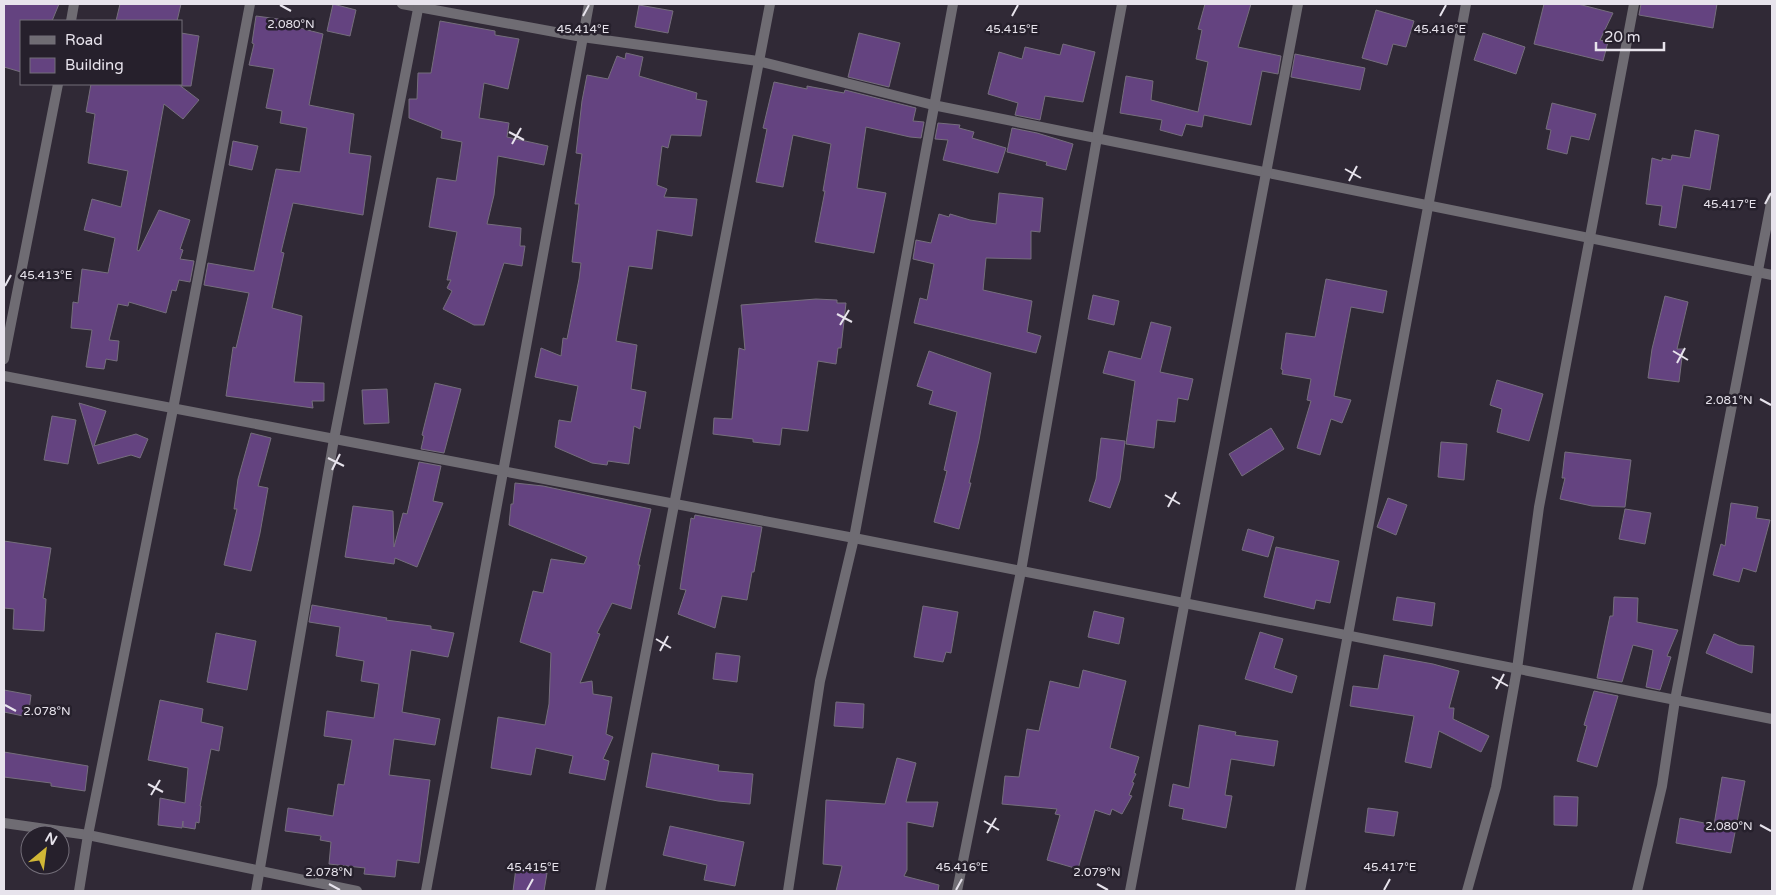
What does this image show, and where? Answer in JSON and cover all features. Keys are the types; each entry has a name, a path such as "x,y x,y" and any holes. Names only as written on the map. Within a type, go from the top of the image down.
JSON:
{"street":[{"path":"70,20 74,4"},
{"path":"79,891 88,835 173,408 250,4"},
{"path":"402,4 419,5 582,37 758,61 933,105 1772,275"},
{"path":"426,891 589,4"},
{"path":"600,891 770,4"},
{"path":"788,891 820,681 854,538 953,4"},
{"path":"957,891 1021,571 1122,4"},
{"path":"1130,891 1298,4"},
{"path":"1300,891 1466,4"},
{"path":"1466,891 1496,787 1517,669 1539,507 1634,4"},
{"path":"256,891 334,439 419,5"},
{"path":"4,359 58,85"},
{"path":"1637,891 1662,786 1676,700 1772,198"},
{"path":"4,376 854,538 1772,719"},
{"path":"4,823 88,835 357,891"}],"building":[{"path":"4,4 59,4 52,20 20,20 20,72 4,67"},
{"path":"120,4 181,4 177,20 116,20"},
{"path":"333,4 356,10 350,36 327,31"},
{"path":"1205,4 1251,4 1238,47 1281,56 1278,74 1262,71 1251,125 1204,115 1202,127 1186,124 1182,136 1160,130 1162,120 1120,113 1126,76 1153,81 1151,100 1198,112 1208,62 1196,59 1202,30 1198,29"},
{"path":"1544,4 1578,4 1613,13 1600,40 1608,42 1603,61 1534,44"},
{"path":"1641,4 1717,4 1713,28 1639,15"},
{"path":"639,5 673,11 668,33 635,27"},
{"path":"1376,10 1414,21 1406,47 1393,44 1387,65 1362,58"},
{"path":"256,16 286,20 285,24 323,34 309,105 354,114 349,153 371,156 363,215 293,203 281,252 284,253 272,308 302,316 294,382 324,383 324,401 312,401 313,408 226,396 233,347 236,348 249,293 204,285 208,263 254,271 276,169 300,172 307,128 280,123 282,111 266,108 274,69 249,65 254,44 252,43"},
{"path":"440,21 495,31 495,35 519,39 508,89 484,83 479,118 509,123 507,137 548,146 544,165 498,156 494,195 487,224 521,228 520,246 525,246 522,266 504,263 484,325 474,325 443,309 452,291 447,288 451,280 447,280 457,232 429,227 437,178 456,181 462,142 441,138 442,131 409,118 409,99 417,99 418,73 431,73"},
{"path":"182,33 199,36 191,86 181,86"},
{"path":"859,33 900,43 889,87 848,77"},
{"path":"1483,33 1525,47 1516,74 1474,60"},
{"path":"1063,44 1095,52 1083,102 1045,96 1040,120 1015,115 1018,103 988,94 999,52 1022,59 1025,47 1060,55"},
{"path":"626,53 643,57 639,76 697,93 696,99 707,101 701,136 671,135 668,148 662,146 657,185 667,189 664,197 697,199 692,236 657,230 652,269 629,266 616,341 637,345 631,389 646,392 640,429 634,426 629,464 608,461 607,465 592,463 555,447 559,420 571,422 578,386 535,377 541,348 561,356 563,338 567,339 579,279 581,263 572,262 579,204 575,204 582,154 576,153 587,75 608,79 617,56 625,59"},
{"path":"1295,54 1365,68 1360,90 1291,77"},
{"path":"774,82 807,89 807,86 844,93 845,90 916,108 913,121 924,122 921,138 866,127 857,188 886,193 874,253 815,242 825,191 823,191 831,144 793,135 783,187 756,182 767,129 763,128"},
{"path":"91,85 179,85 199,100 183,119 164,104 137,250 139,251 159,210 190,220 180,249 183,250 180,259 194,261 190,282 179,280 176,291 172,290 166,313 129,302 128,306 118,304 109,340 119,341 117,361 106,359 104,369 86,367 92,330 71,328 73,302 78,303 82,269 108,273 115,238 84,230 92,199 121,207 128,171 88,163 95,114 86,112"},
{"path":"1552,103 1596,114 1589,140 1571,136 1567,154 1547,149 1551,130 1546,129"},
{"path":"938,123 960,125 959,128 974,132 972,138 1006,148 998,173 943,160 948,140 935,139"},
{"path":"1012,128 1037,133 1073,144 1066,170 1046,165 1047,162 1007,152"},
{"path":"1695,130 1719,135 1710,190 1683,185 1676,228 1659,225 1662,206 1646,204 1652,158 1662,161 1662,158 1671,160 1672,155 1690,158"},
{"path":"233,141 258,146 252,170 229,165"},
{"path":"999,193 1043,198 1040,232 1031,231 1031,259 986,258 983,290 1032,301 1027,332 1041,336 1036,353 914,323 920,298 927,300 934,264 913,259 916,240 931,243 939,214 949,217 950,214 970,220 996,224"},
{"path":"1326,279 1387,291 1383,313 1351,307 1334,396 1351,400 1342,423 1331,419 1320,455 1297,448 1311,401 1307,400 1311,379 1282,374 1283,370 1281,369 1286,333 1315,337"},
{"path":"1093,295 1119,301 1114,325 1088,319"},
{"path":"1665,296 1688,302 1677,349 1683,349 1679,382 1648,378 1652,349"},
{"path":"816,299 837,300 837,303 846,303 841,348 838,348 836,364 818,361 808,431 782,428 780,445 753,442 753,439 713,434 714,418 732,419 739,348 745,350 741,305"},
{"path":"1151,322 1171,327 1160,372 1193,379 1188,400 1178,398 1175,422 1157,420 1154,448 1126,444 1135,381 1103,373 1109,351 1141,359"},
{"path":"929,351 991,373 969,483 971,483 959,529 934,522 947,471 944,470 957,412 929,404 933,391 917,386"},
{"path":"1497,380 1543,394 1529,441 1497,432 1502,409 1490,405"},
{"path":"435,383 461,389 444,453 421,449 424,436 422,435"},
{"path":"387,389 389,423 364,424 362,390"},
{"path":"79,403 106,411 94,446 136,434 148,439 140,458 131,455 98,464"},
{"path":"52,416 76,420 68,464 44,460"},
{"path":"1271,428 1284,449 1242,476 1229,454"},
{"path":"251,433 271,438 258,486 268,488 251,571 224,565 237,509 234,509 238,479"},
{"path":"1101,438 1125,441 1120,480 1110,508 1089,501 1096,479"},
{"path":"1441,442 1467,444 1464,480 1438,477"},
{"path":"1565,452 1631,460 1625,507 1592,506 1560,499 1565,478 1562,478"},
{"path":"419,462 441,466 433,501 443,503 417,567 395,558 394,564 345,557 353,506 393,511 394,547 403,513 407,514"},
{"path":"515,483 543,486 651,509 638,565 640,565 631,609 612,603 597,633 600,634 580,683 592,681 593,694 612,697 606,734 613,737 603,759 609,761 605,780 569,773 573,756 536,748 531,775 491,768 498,717 545,725 549,704 551,653 520,642 533,591 543,593 551,559 584,564 587,557 509,525"},
{"path":"1388,498 1407,505 1396,535 1377,527"},
{"path":"1731,503 1758,507 1756,518 1770,520 1756,572 1743,568 1739,582 1713,575 1721,544 1725,546"},
{"path":"1625,509 1651,513 1645,544 1619,539"},
{"path":"695,515 762,527 747,600 722,596 715,628 678,614 686,590 680,589 691,518 694,519"},
{"path":"1248,529 1274,537 1268,557 1242,550"},
{"path":"4,541 51,548 43,598 46,599 44,631 13,629 14,609 4,608"},
{"path":"1276,547 1339,561 1330,603 1316,600 1314,609 1264,597"},
{"path":"1397,597 1435,603 1432,626 1393,620"},
{"path":"1614,597 1638,598 1637,622 1678,630 1667,656 1671,657 1660,690 1646,687 1653,650 1633,645 1622,682 1597,678 1610,616 1613,616"},
{"path":"312,605 387,618 386,620 431,626 431,629 454,633 448,657 411,650 402,712 440,719 435,745 394,739 389,775 430,780 419,863 397,860 395,877 364,874 365,868 329,864 331,842 320,840 321,836 285,831 288,808 333,816 338,784 344,785 352,740 324,736 327,711 374,718 379,684 361,681 364,661 336,656 340,627 309,622"},
{"path":"923,606 958,612 951,653 946,652 943,662 914,657"},
{"path":"1094,611 1124,618 1119,644 1088,637"},
{"path":"1260,632 1283,639 1274,668 1297,676 1292,693 1245,679"},
{"path":"216,633 256,641 247,690 207,682"},
{"path":"1714,634 1739,645 1754,646 1752,673 1706,653"},
{"path":"716,653 740,656 737,682 713,679"},
{"path":"1384,655 1459,671 1449,708 1454,708 1453,719 1489,736 1481,752 1439,731 1431,768 1405,762 1414,716 1350,706 1353,686 1378,689"},
{"path":"1083,670 1126,681 1110,748 1139,757 1134,773 1136,774 1132,782 1134,783 1129,795 1132,796 1122,814 1112,809 1110,815 1095,810 1078,869 1047,860 1060,815 1055,814 1057,809 1002,804 1005,776 1019,777 1027,729 1039,731 1050,681 1079,688"},
{"path":"4,690 31,695 28,717 4,712"},
{"path":"1594,691 1618,696 1597,767 1577,761 1587,726 1584,725"},
{"path":"160,700 203,709 201,722 223,727 219,751 211,749 200,806 199,823 196,822 195,829 183,827 183,821 182,828 158,825 160,798 185,803 188,768 148,760"},
{"path":"836,702 864,704 863,728 834,726"},
{"path":"1199,725 1236,732 1235,735 1278,741 1274,766 1231,759 1225,795 1232,796 1226,828 1182,819 1184,809 1169,806 1173,784 1189,788"},
{"path":"4,752 88,766 85,791 51,786 51,783 4,777"},
{"path":"652,753 719,765 718,771 753,774 750,804 718,801 646,787"},
{"path":"897,758 916,763 906,802 938,802 933,827 907,822 907,870 904,876 939,885 938,891 836,891 842,866 823,864 826,800 885,804"},
{"path":"1722,777 1745,781 1731,853 1676,843 1680,818 1714,825"},
{"path":"1554,796 1578,797 1577,826 1554,825"},
{"path":"1368,808 1398,812 1394,836 1365,832"},
{"path":"670,826 744,842 735,886 704,880 707,865 663,855"},
{"path":"516,868 547,873 544,891 513,891"}]}
